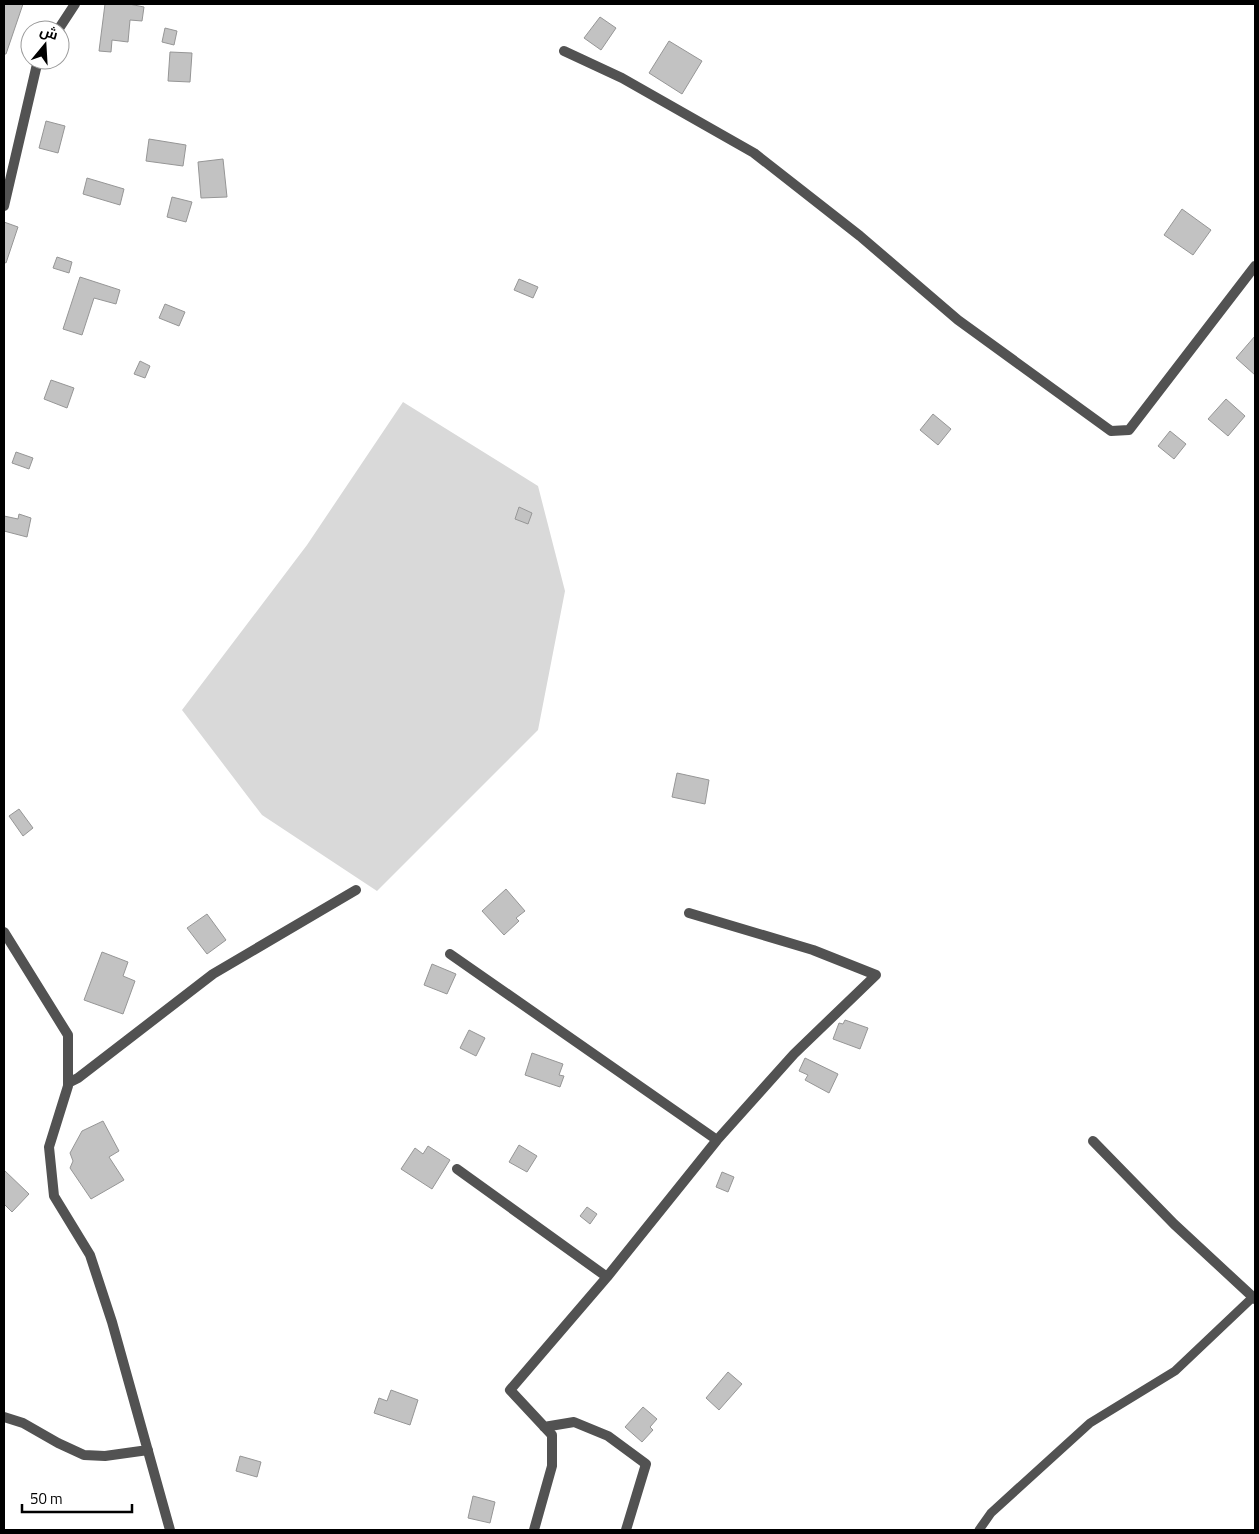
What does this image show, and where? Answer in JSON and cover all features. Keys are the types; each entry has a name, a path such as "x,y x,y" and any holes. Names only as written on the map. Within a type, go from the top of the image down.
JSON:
{"street":[{"path":"65,20 75,4"},
{"path":"564,51 622,78 754,153 860,236 958,320 1111,431 1129,430 1255,266"},
{"path":"4,206 36,70"},
{"path":"68,1083 78,1078 213,974 356,890"},
{"path":"534,1530 552,1466 552,1435 510,1390 607,1277 717,1140 794,1054 876,975 813,950 688,913"},
{"path":"4,932 68,1034 68,1083 49,1147 54,1196 90,1255 112,1322 170,1530"},
{"path":"450,954 717,1140"},
{"path":"1094,1141 1174,1224 1254,1299"},
{"path":"457,1169 607,1277"},
{"path":"4,1417 23,1423 84,1455 105,1456 148,1450"},
{"path":"544,1427 574,1422 608,1436 646,1464 626,1530"}],"lane":[{"path":"979,1530 991,1513 1090,1423 1175,1370 1254,1299"}],"shaded area":[{"path":"403,402 538,486 565,591 538,730 377,891 262,815 182,710 307,545"}],"building":[{"path":"4,4 23,4 6,54 4,54"},
{"path":"105,4 129,4 144,7 142,21 130,20 128,42 112,40 111,52 99,51"},
{"path":"600,17 616,28 601,50 584,38"},
{"path":"165,28 177,31 174,45 162,42"},
{"path":"669,41 702,61 682,94 649,73"},
{"path":"170,52 192,53 190,82 168,81"},
{"path":"46,121 65,126 58,153 39,148"},
{"path":"149,139 186,145 183,166 146,161"},
{"path":"223,159 227,197 201,198 198,162"},
{"path":"87,178 124,189 120,205 83,194"},
{"path":"172,197 192,202 186,222 167,217"},
{"path":"1182,209 1211,230 1193,255 1164,235"},
{"path":"4,222 18,227 6,263 4,262"},
{"path":"57,257 72,262 69,273 53,268"},
{"path":"80,277 120,290 116,304 94,298 82,335 63,329"},
{"path":"519,279 538,287 533,298 514,290"},
{"path":"165,304 185,312 179,326 159,318"},
{"path":"1255,336 1255,375 1236,358"},
{"path":"140,361 150,366 145,378 134,374"},
{"path":"51,380 74,388 67,408 44,399"},
{"path":"1226,399 1245,416 1228,436 1208,419"},
{"path":"933,414 951,429 938,445 920,430"},
{"path":"1170,431 1186,444 1174,459 1158,446"},
{"path":"16,452 33,458 29,469 12,463"},
{"path":"519,507 532,513 528,524 515,519"},
{"path":"19,514 31,518 27,537 4,531 4,516 18,519"},
{"path":"677,773 709,780 705,804 672,797"},
{"path":"19,809 33,828 23,836 9,816"},
{"path":"506,889 525,911 516,918 519,921 504,935 482,911"},
{"path":"207,914 226,940 207,954 187,928"},
{"path":"102,952 128,962 123,976 135,981 123,1014 84,1000"},
{"path":"432,964 456,974 447,994 424,985"},
{"path":"845,1020 868,1028 860,1049 833,1039 839,1023 843,1024"},
{"path":"469,1030 485,1038 476,1056 460,1048"},
{"path":"532,1053 563,1064 559,1075 564,1076 560,1087 525,1075"},
{"path":"805,1058 838,1074 829,1093 805,1080 808,1075 799,1071"},
{"path":"103,1121 119,1151 109,1157 124,1180 91,1199 70,1168 73,1161 70,1153 82,1131"},
{"path":"519,1145 537,1156 527,1172 509,1162"},
{"path":"428,1146 450,1160 432,1189 401,1169 415,1148 423,1154"},
{"path":"4,1170 29,1194 12,1212 4,1204"},
{"path":"722,1172 734,1177 728,1192 716,1187"},
{"path":"587,1207 597,1214 590,1224 580,1216"},
{"path":"728,1372 742,1384 719,1410 706,1398"},
{"path":"391,1390 418,1400 410,1425 374,1413 379,1398 387,1401"},
{"path":"643,1407 657,1419 650,1427 653,1430 642,1442 625,1427"},
{"path":"240,1456 261,1462 257,1477 236,1471"},
{"path":"473,1496 495,1502 490,1523 468,1518"}]}
